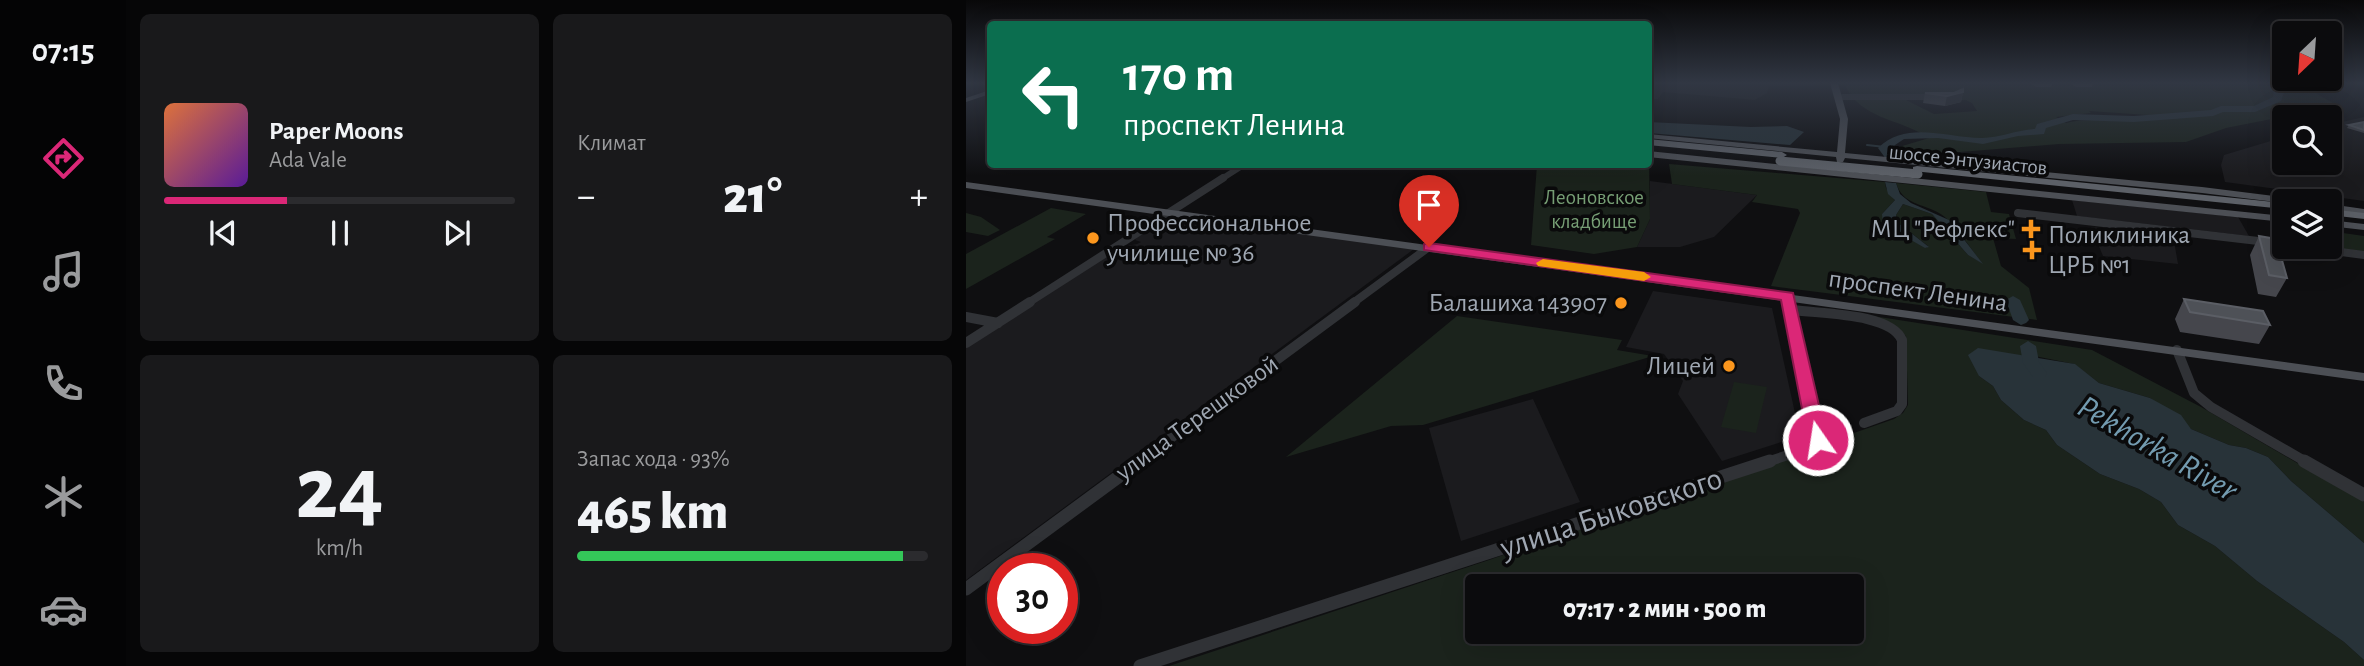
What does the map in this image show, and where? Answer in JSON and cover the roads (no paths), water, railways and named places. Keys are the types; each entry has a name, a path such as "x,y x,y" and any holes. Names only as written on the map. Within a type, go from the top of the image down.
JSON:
{"highway":[{"name":"шоссе Энтузиастов","path":"1652,142 1781,158"},
{"name":"шоссе Энтузиастов","path":"1652,148 2272,205"},
{"name":"шоссе Энтузиастов","path":"1918,171 2272,212"},
{"path":"2342,211 2364,214"},
{"path":"2342,222 2364,225"}],"main road":[{"path":"1843,114 1843,174"},
{"path":"1844,155 1850,114"},
{"path":"1652,136 2272,199"},
{"path":"1810,151 1824,156 1830,162 1824,169 1811,171"},
{"path":"1652,154 2272,218"},
{"path":"1877,158 1856,165 1859,171 1878,178"},
{"name":"проспект Ленина","path":"966,185 2364,377"}],"street":[{"path":"966,343 1239,168"},
{"path":"2018,213 2272,243"},
{"name":"улица Терешковой","path":"966,589 1429,247"},
{"path":"2342,252 2364,255"},
{"name":"улица Быковского","path":"1140,666 1812,447 1818,442 1787,296"},
{"path":"1794,310 1877,321 1899,332 1902,340 1902,404 1897,411 1864,423"},
{"path":"966,317 998,323"},
{"path":"2177,350 2194,393 2211,407 2364,495"}],"water":[{"path":"1652,122 1787,126 1804,132 1790,145 1652,133"},
{"path":"1885,182 1896,183 1900,194 1911,203 1949,220 1983,264 1968,255 1932,214 1903,204 1896,215 1897,222 1929,247 1925,248 1883,224 1882,214 1895,200 1888,194"},
{"path":"1978,348 2075,364 2099,383 2150,398 2181,415 2191,429 2268,457 2291,481 2364,543 2364,660 2344,642 2257,581 2215,546 2178,525 2161,502 2139,489 2100,474 2057,445 2046,430 2024,420 2001,400 1993,386 1979,376 1968,355"}],"waterway":[{"name":"Pekhorka River","path":"1890,157 1883,148 1902,136 1938,135 1983,141 2018,133 2040,132 2041,126 2073,117 2134,119 2199,114"},
{"path":"1867,145 1885,147"},
{"name":"Pekhorka River","path":"2013,300 2021,320"},
{"name":"Pekhorka River","path":"2028,346 2031,363 2039,373"}],"place":[{"name":"МЦ \"Рефлекс\"","path":"2031,229"},
{"name":"Профессиональное училище № 36","path":"1093,238"},
{"name":"Поликлиника ЦРБ №1","path":"2032,250"},
{"name":"Балашиха 143907","path":"1621,303"},
{"name":"Лицей","path":"1729,366"}],"park label":[{"name":"Леоновское кладбище","path":"1594,209"}]}
